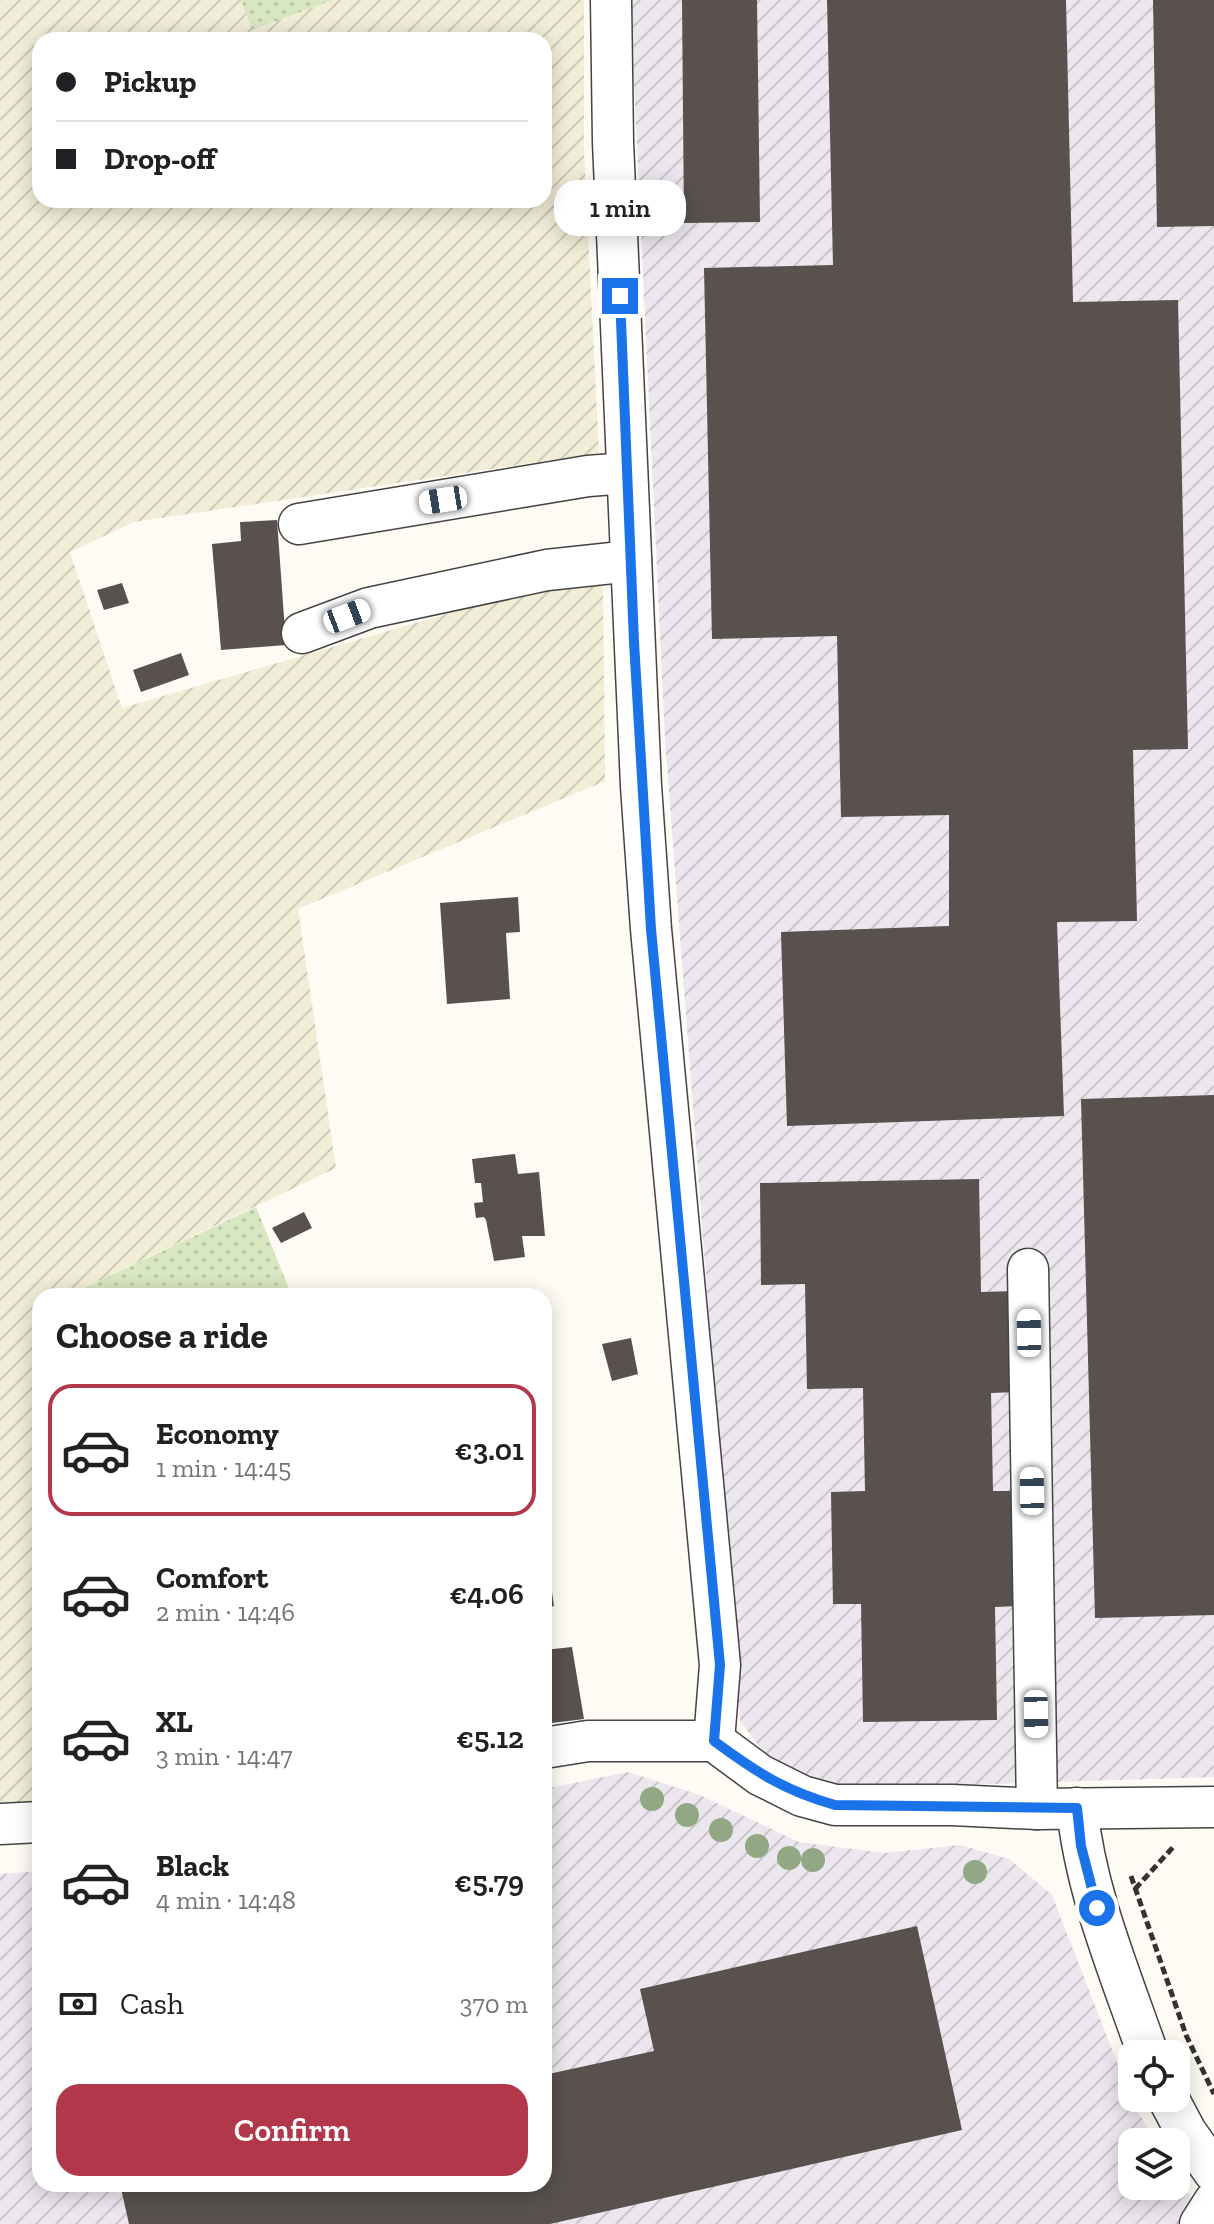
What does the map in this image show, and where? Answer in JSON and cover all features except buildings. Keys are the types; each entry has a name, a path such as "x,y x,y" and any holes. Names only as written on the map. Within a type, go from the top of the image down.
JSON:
{"street":[{"path":"611,0 613,142 627,473 651,929 720,1665 714,1741"},
{"path":"299,524 588,476 627,473"},
{"path":"302,633 369,608 547,570 631,561"},
{"path":"1028,1269 1037,1809"},
{"path":"552,1747 588,1741 714,1741 760,1775 802,1796 835,1805 1037,1809 1214,1807"},
{"path":"1077,1808 1081,1846 1097,1908 1143,2040"},
{"path":"0,1824 32,1822"},
{"path":"1175,2112 1214,2172"},
{"path":"1200,2224 1214,2202"}],"path":[{"path":"1135,1889 1175,1844"},
{"path":"1128,1868 1186,2035 1214,2094"}],"shaded area":[{"path":"0,0 241,0 252,30 333,0 584,0 584,151 599,453 134,522 70,552 122,708 554,583 603,583 605,781 298,909 336,1168 84,1288 32,1288 32,1808 0,1810"},
{"path":"630,0 1214,0 1214,1777 834,1789 802,1776 765,1754 740,1721 665,740"},
{"path":"628,1772 700,1795 799,1842 884,1853 960,1845 1009,1859 1052,1895 1118,2065 1118,2112 1138,2112 1148,2128 1118,2128 1118,2200 1190,2200 1190,2196 1214,2214 1214,2224 0,2224 0,1874 32,1872 32,2192 552,2192 552,1787"}],"green space":[{"path":"241,0 333,0 252,30"},
{"path":"256,1207 289,1288 84,1288"}],"route":[{"path":"620,296 641,786 651,929 720,1665 714,1741 760,1775 802,1796 835,1805 1077,1808 1081,1846 1097,1908"}]}
